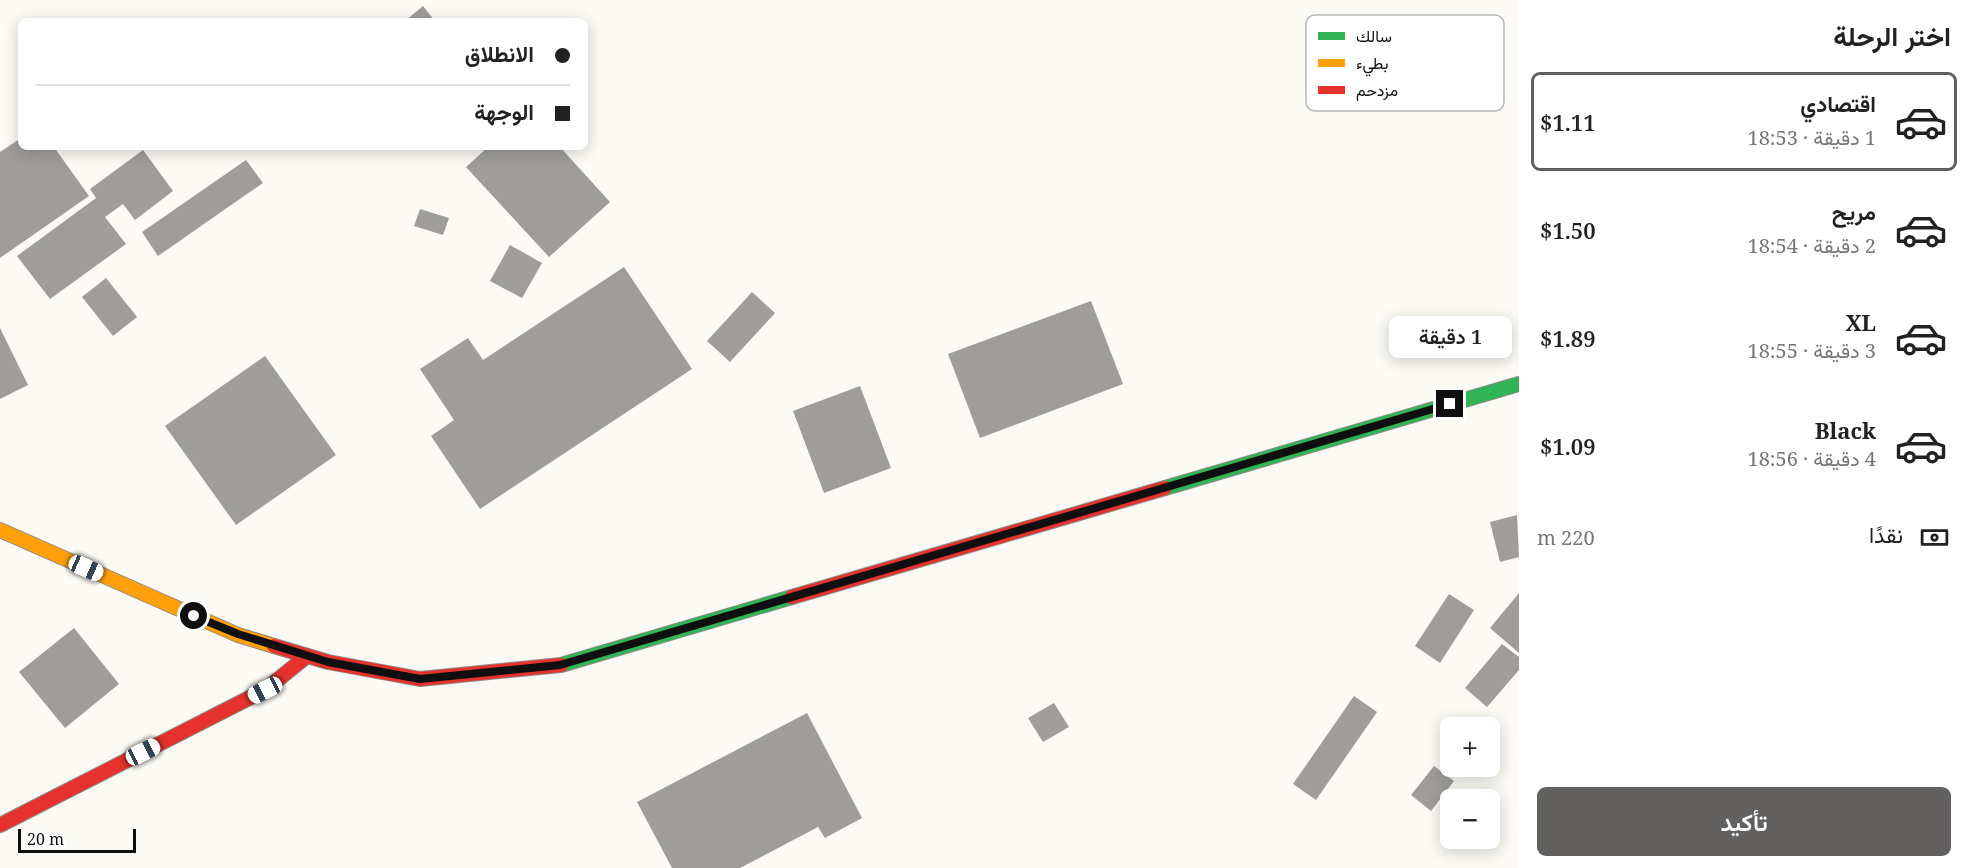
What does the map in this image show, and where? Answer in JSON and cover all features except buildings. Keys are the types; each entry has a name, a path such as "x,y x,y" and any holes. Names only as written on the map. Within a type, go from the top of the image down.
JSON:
{"street":[{"path":"0,530 238,634 307,656 420,679 560,665 1519,384"},
{"path":"0,825 265,690 307,656"}],"traffic: fast":[{"path":"1165,488 1519,384"},
{"path":"561,665 792,597"}],"traffic: slow":[{"path":"0,530 238,635 274,646"}],"traffic: jam":[{"path":"792,597 1165,488"},
{"path":"274,646 328,662 420,679 561,665"},
{"path":"0,825 265,690 307,656"}],"route":[{"path":"194,616 238,634 328,662 420,679 560,665 1450,404"}]}
